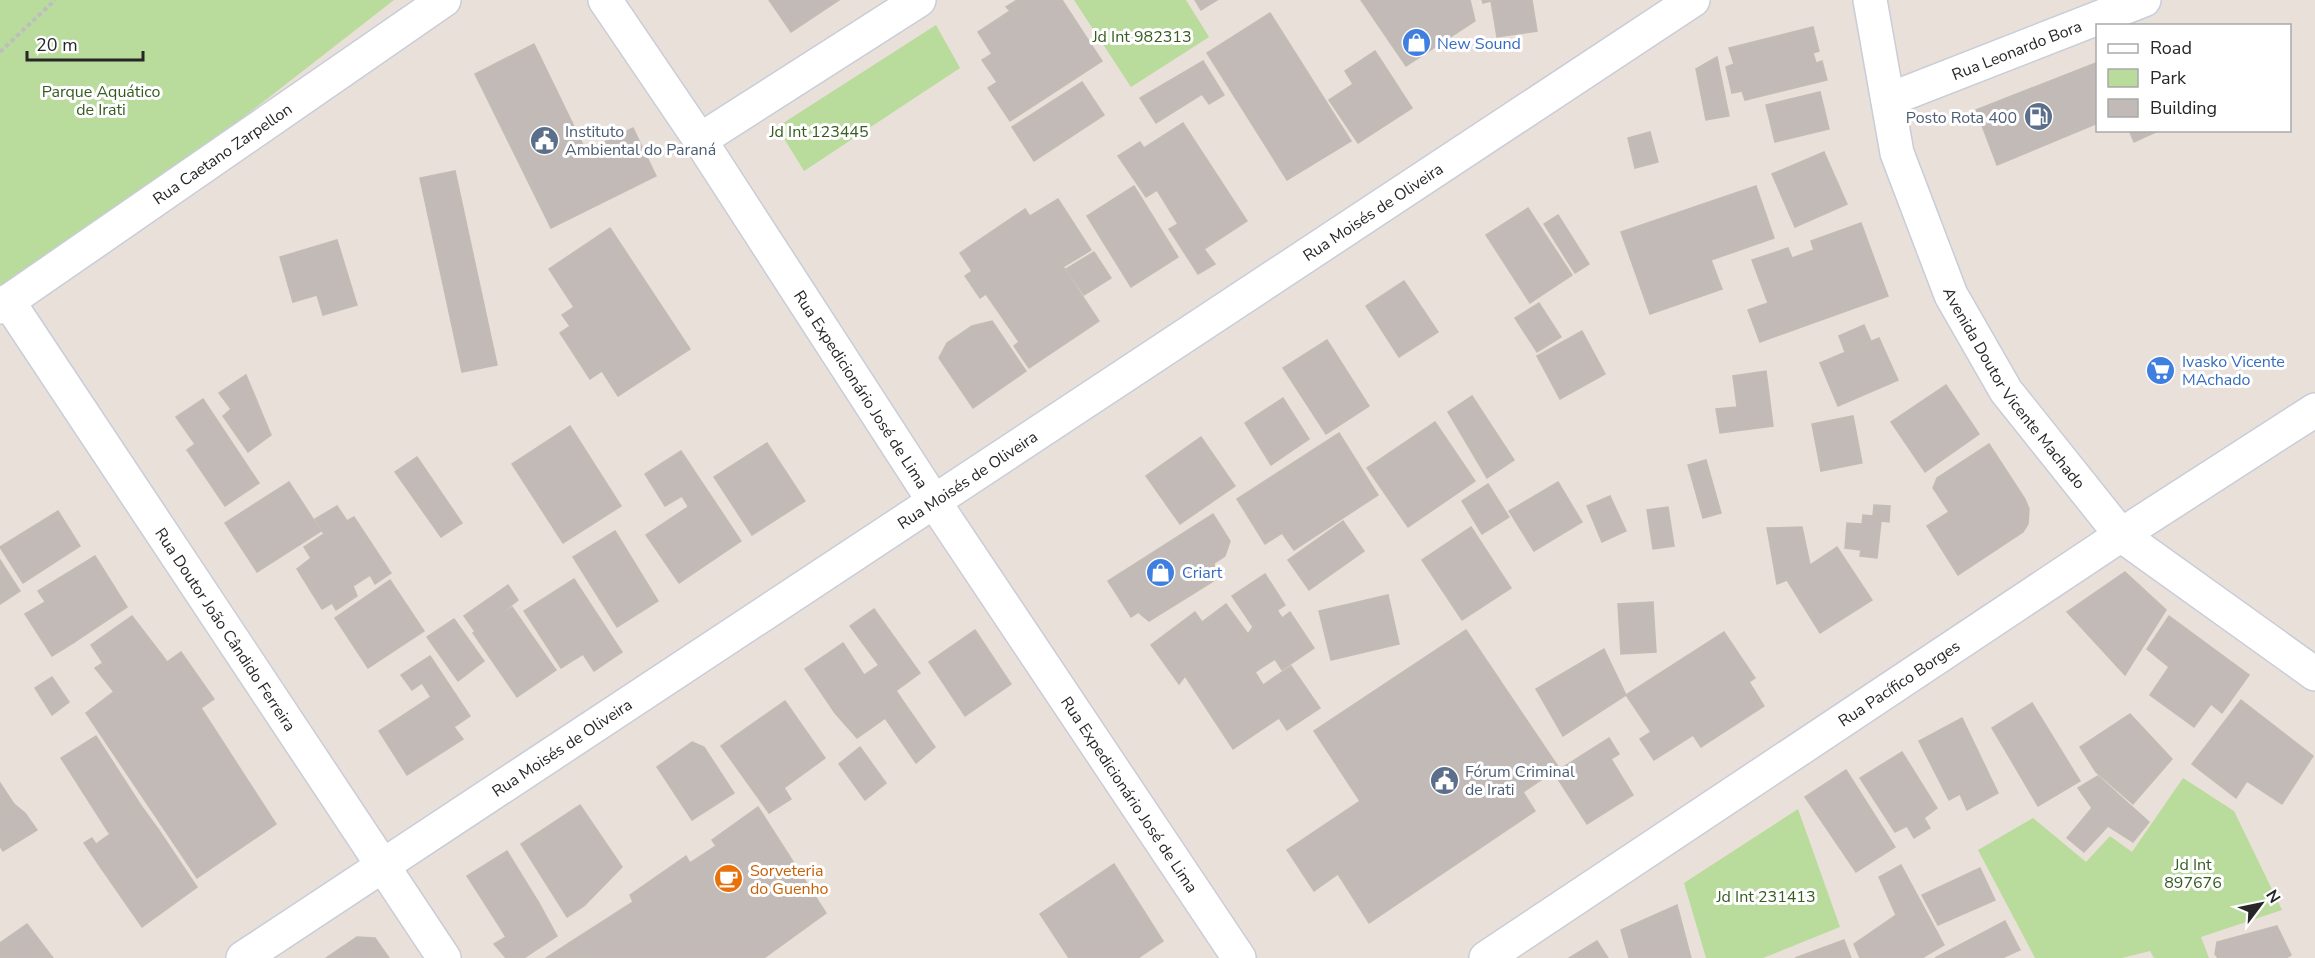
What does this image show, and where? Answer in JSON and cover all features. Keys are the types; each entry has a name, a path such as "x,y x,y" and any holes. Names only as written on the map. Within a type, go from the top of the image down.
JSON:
{"street":[{"name":"Rua Caetano Zarpellon","path":"4,304 444,0"},
{"name":"Rua Expedicionário José de Lima","path":"605,0 700,140 935,503 1239,958"},
{"path":"700,140 919,0"},
{"name":"Rua Moisés de Oliveira","path":"243,958 935,503 1693,0"},
{"name":"Avenida Doutor Vicente Machado","path":"1870,0 1897,153 1951,296 2006,391 2121,535 2315,674"},
{"name":"Rua Leonardo Bora","path":"1888,100 2144,0"},
{"name":"Rua Doutor João Cândido Ferreira","path":"4,304 444,958"},
{"name":"Rua Pacífico Borges","path":"1486,958 2121,535 2315,410"}],"path":[{"path":"0,52 55,0"}],"green space":[{"name":"Parque Aquático de Irati","path":"0,0 394,0 7,301 0,296"},
{"name":"Jd Int 982313","path":"1074,0 1186,0 1209,37 1131,87"},
{"name":"Jd Int 123445","path":"936,25 960,68 804,171 777,127"},
{"name":"Jd Int 897676","path":"2183,778 2234,811 2282,910 2201,937 2209,958 2154,958 2150,951 2122,958 2035,958 1978,850 2033,818 2086,862 2110,836 2132,852"},
{"name":"Jd Int 231413","path":"1798,809 1840,927 1763,958 1706,958 1684,883"}],"building":[{"path":"769,0 839,0 791,32"},
{"path":"1017,0 1062,0 1102,61 1010,121 988,88 997,82 982,60 992,54 978,32 1010,11 1006,7"},
{"path":"1195,0 1217,0 1201,10"},
{"name":"New Sound","path":"1361,0 1470,0 1475,21 1406,66"},
{"path":"1482,0 1532,0 1537,31 1497,37 1491,1 1483,3"},
{"path":"1270,13 1351,141 1287,180 1207,53"},
{"path":"1813,27 1819,51 1813,53 1816,63 1822,61 1827,80 1745,100 1742,91 1732,93 1726,67 1734,64 1729,48"},
{"name":"Instituto Ambiental do Paraná","path":"534,44 586,151 633,128 656,176 551,228 475,74"},
{"path":"1375,51 1412,108 1358,143 1329,100 1353,84 1345,71"},
{"path":"1717,57 1729,116 1706,120 1696,69"},
{"path":"1203,61 1224,95 1209,104 1202,94 1156,123 1140,98"},
{"name":"Posto Rota 400","path":"2096,63 2096,124 1997,165 1976,110"},
{"path":"1082,82 1104,115 1034,161 1012,127"},
{"path":"1820,92 1829,129 1775,142 1766,105"},
{"path":"1183,123 1247,221 1204,249 1215,264 1198,274 1169,229 1178,224 1157,190 1146,197 1118,156 1140,142 1144,148"},
{"path":"1650,132 1658,162 1635,168 1628,138"},
{"path":"2130,132 2156,132 2134,142"},
{"path":"1824,152 1847,204 1795,227 1772,174"},
{"path":"455,171 497,365 462,372 420,178"},
{"path":"1134,186 1178,257 1131,287 1087,216"},
{"path":"1756,186 1774,238 1711,260 1722,289 1650,314 1621,232"},
{"path":"1058,199 1091,250 1063,267 1030,216"},
{"path":"1528,208 1572,275 1530,303 1486,235"},
{"path":"1025,209 1099,321 1029,368 1014,346 1019,342 986,294 980,298 965,276 972,271 960,253"},
{"path":"1558,215 1589,264 1575,273 1544,224"},
{"path":"1861,223 1888,296 1760,342 1748,310 1768,303 1752,260 1788,248 1792,258 1814,250 1811,241"},
{"path":"610,228 690,349 618,396 602,371 590,379 560,333 570,326 562,315 574,307 549,269"},
{"path":"337,240 357,305 323,315 317,295 293,302 280,257"},
{"path":"1094,252 1111,278 1084,295 1066,269"},
{"path":"1404,281 1438,332 1399,357 1366,306"},
{"path":"1539,303 1561,337 1537,352 1515,318"},
{"path":"992,321 1026,371 973,408 939,358 947,343 972,326"},
{"path":"1864,325 1871,341 1845,352 1839,336"},
{"path":"1582,331 1605,374 1560,399 1537,356"},
{"path":"1879,338 1898,380 1838,406 1820,363"},
{"path":"1327,340 1369,406 1326,434 1283,368"},
{"path":"1766,371 1773,426 1720,433 1716,409 1737,407 1733,376"},
{"path":"246,375 271,435 248,452 223,416 231,409 219,393"},
{"path":"1946,385 1979,434 1925,472 1891,422"},
{"path":"1472,396 1514,460 1487,478 1448,412"},
{"path":"1283,398 1309,439 1271,465 1245,423"},
{"path":"203,399 259,483 225,506 187,450 195,444 176,417"},
{"path":"1853,416 1862,463 1821,471 1812,424"},
{"path":"1435,422 1475,481 1408,527 1367,468"},
{"path":"570,426 621,506 563,543 512,464"},
{"path":"1339,433 1378,495 1294,550 1282,533 1265,544 1237,499"},
{"path":"1201,437 1235,486 1180,524 1146,476"},
{"path":"767,443 805,501 752,535 714,477"},
{"path":"1989,444 2025,499 2029,509 2028,524 2023,532 1958,575 1927,526 1949,512 1933,488 1937,478"},
{"path":"681,451 709,493 688,506 682,496 665,506 645,474"},
{"path":"417,457 462,523 441,537 395,472"},
{"path":"1706,460 1721,513 1703,518 1688,465"},
{"path":"289,482 321,531 257,572 225,523"},
{"path":"1558,482 1582,522 1534,551 1509,511"},
{"path":"1488,484 1509,517 1482,534 1462,501"},
{"path":"709,493 741,541 679,583 646,535"},
{"path":"1610,496 1626,531 1602,542 1587,506"},
{"path":"1874,505 1890,506 1889,522 1881,521 1877,558 1860,556 1861,550 1845,548 1847,523 1862,524 1863,515 1873,516"},
{"path":"337,506 347,521 354,517 391,573 375,584 370,575 353,586 357,596 336,610 332,603 322,609 297,569 311,558 304,547 324,534 315,519"},
{"path":"1668,507 1674,546 1653,549 1647,510"},
{"path":"58,511 80,546 23,583 0,547"},
{"name":"Criart","path":"1213,514 1230,541 1225,556 1131,617 1108,581"},
{"path":"1343,521 1364,551 1309,590 1288,560"},
{"path":"1471,527 1511,588 1462,620 1422,560"},
{"path":"1802,527 1810,565 1837,547 1872,600 1820,633 1787,580 1777,584 1767,528"},
{"path":"615,531 658,601 617,627 573,557"},
{"path":"95,556 127,607 73,643 38,591"},
{"path":"0,560 20,591 0,604"},
{"path":"1214,563 1215,580 1149,621 1138,612"},
{"path":"2125,572 2166,610 2125,675 2067,612"},
{"path":"1265,574 1285,605 1253,627 1232,596"},
{"path":"574,579 622,652 594,671 583,654 561,668 524,611"},
{"path":"390,580 424,631 368,668 335,618"},
{"path":"508,585 518,600 476,633 464,616"},
{"path":"1388,595 1399,644 1331,660 1319,611"},
{"path":"45,602 73,643 52,656 25,614"},
{"path":"1653,602 1656,652 1621,654 1618,604"},
{"path":"1226,604 1248,634 1185,676 1179,684 1151,645 1195,612 1202,622"},
{"path":"512,607 556,670 517,697 473,633"},
{"path":"874,609 920,673 897,690 850,626"},
{"path":"1277,610 1282,618 1290,612 1314,648 1282,670 1275,659 1255,672 1263,685 1291,666 1320,708 1287,730 1279,718 1233,749 1185,676 1248,634 1253,627"},
{"path":"132,616 162,655 114,692 95,668 103,663 91,645"},
{"path":"2169,616 2249,675 2222,713 2211,704 2194,727 2150,695 2169,667 2147,649"},
{"path":"454,619 484,661 458,681 427,637"},
{"path":"975,630 1011,684 965,716 929,662"},
{"name":"Fórum Criminal de Irati","path":"1466,630 1559,768 1523,792 1535,811 1369,923 1338,874 1314,891 1287,850 1360,801 1314,731"},
{"path":"1724,632 1755,678 1749,682 1764,706 1701,747 1693,735 1654,760 1640,739 1651,732 1626,695"},
{"path":"843,643 864,675 879,665 905,704 857,738 835,713 805,669"},
{"path":"1604,649 1626,695 1563,736 1536,689"},
{"path":"181,652 214,699 201,708 276,824 197,878 86,713 162,655 167,662"},
{"path":"430,656 470,716 454,727 463,739 407,775 379,731 431,697 422,683 412,690 401,675"},
{"path":"52,677 69,702 52,715 35,688"},
{"path":"2241,700 2313,756 2282,804 2247,781 2236,798 2192,764"},
{"path":"785,701 825,758 784,788 791,799 769,813 721,746"},
{"path":"2032,703 2080,781 2038,806 1992,728"},
{"path":"905,704 935,747 916,763 885,718"},
{"path":"2130,714 2172,759 2133,804 2096,772 2080,747"},
{"path":"1962,718 1998,793 1967,810 1960,794 1949,800 1919,741"},
{"path":"96,736 142,807 107,830 61,758"},
{"path":"1609,738 1619,754 1611,759 1633,795 1587,824 1554,773"},
{"path":"692,742 704,747 734,793 692,820 657,767"},
{"path":"860,747 886,783 865,800 839,764"},
{"path":"1902,752 1937,808 1924,818 1930,828 1914,838 1907,826 1895,832 1860,778"},
{"path":"1846,770 1895,847 1856,872 1805,797"},
{"path":"2098,776 2149,822 2133,842 2108,826 2084,852 2067,838 2092,808 2078,788"},
{"path":"0,783 14,804 0,814"},
{"path":"14,804 25,813 37,830 3,851 0,846 0,814"},
{"path":"580,805 622,867 584,906 567,917 521,844"},
{"path":"142,807 158,829 101,868 84,843 92,838 96,844 110,834 107,830"},
{"name":"Sorveteria do Guenho","path":"758,807 826,913 764,958 579,958 569,943 633,902 630,895 686,856 690,863 716,846 712,840"},
{"path":"158,829 197,887 142,927 101,868"},
{"path":"507,851 539,903 501,929 467,876"},
{"path":"1114,864 1163,941 1138,958 1069,958 1040,914"},
{"path":"1901,865 1944,945 1922,958 1860,958 1854,944 1896,915 1879,877"},
{"path":"1980,868 1995,900 1938,925 1922,895"},
{"path":"539,903 557,936 524,958 506,958 494,944 506,937 501,929"},
{"path":"1677,905 1691,958 1629,958 1621,930"},
{"path":"2005,921 2020,950 2002,958 1935,958"},
{"path":"27,924 53,958 0,958 0,943"},
{"path":"2277,926 2291,955 2286,958 2218,958 2215,954 2217,942"},
{"path":"357,937 375,938 389,958 326,958"},
{"path":"1844,940 1851,958 1795,958"},
{"path":"1597,941 1608,958 1569,958"},
{"path":"569,943 579,958 546,958"}],"place":[{"name":"New Sound","path":"1416,43"},
{"name":"Posto Rota 400","path":"2038,117"},
{"name":"Instituto Ambiental do Paraná","path":"544,140"},
{"name":"Ivasko Vicente MAchado","path":"2161,370"},
{"name":"Criart","path":"1161,572"},
{"name":"Fórum Criminal de Irati","path":"1444,780"},
{"name":"Sorveteria do Guenho","path":"729,879"}]}
